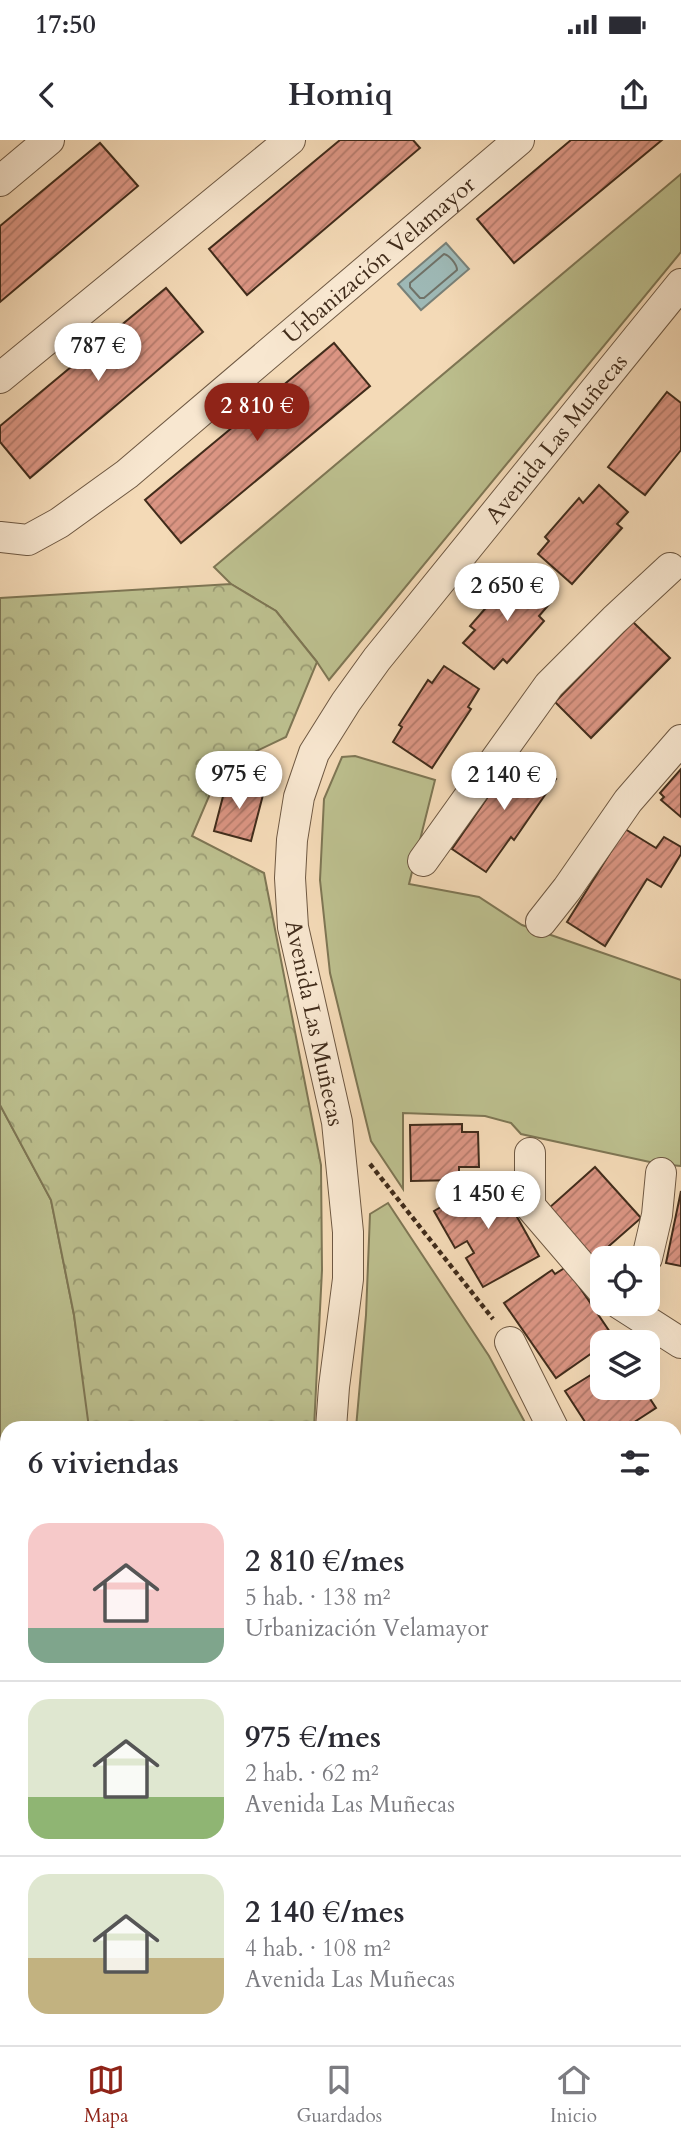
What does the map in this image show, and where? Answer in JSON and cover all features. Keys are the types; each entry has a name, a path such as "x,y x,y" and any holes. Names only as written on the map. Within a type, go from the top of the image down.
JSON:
{"street":[{"path":"0,181 49,140"},
{"path":"0,378 290,140"},
{"name":"Urbanización Velamayor","path":"0,537 28,540 59,523 127,474 519,140"},
{"name":"Avenida Las Muñecas","path":"332,1421 348,1279 348,1232 337,1122 293,927 290,878 292,840 299,797 314,753 377,659 681,285"},
{"path":"423,861 549,685 614,620 677,569"},
{"path":"541,922 628,801 681,740"},
{"path":"530,1153 530,1206 590,1276"},
{"path":"650,1246 657,1215 661,1173"},
{"path":"643,1316 681,1343"},
{"path":"510,1342 550,1421"}],"path":[{"path":"337,1122 510,1342"}],"green space":[{"path":"681,174 681,252 329,680 276,611 231,584 214,567"},
{"path":"231,584 276,611 317,662 286,737 221,768 192,836 264,873 321,1165 322,1270 314,1421 88,1421 74,1315 51,1200 0,1105 0,598"},
{"path":"355,756 435,780 409,884 479,897 522,925 681,980 681,1166 659,1164 521,1134 511,1123 485,1116 403,1113 403,1189 371,1141 330,973 320,880 324,799 342,757"},
{"path":"0,1105 51,1200 74,1315 89,1421 0,1421"},
{"path":"388,1203 489,1356 524,1421 357,1421 366,1315 370,1214"}],"water":[{"path":"446,243 469,269 421,310 398,284"}],"building":[{"path":"340,140 413,140 420,148 247,295 209,249"},
{"path":"571,140 662,140 514,263 477,219"},
{"path":"100,143 138,186 0,302 0,226"},
{"path":"166,288 203,332 30,478 0,442 0,426"},
{"path":"334,343 370,386 181,543 145,500"},
{"path":"667,392 681,403 681,450 645,495 608,467"},
{"path":"599,485 628,512 617,524 622,528 572,584 538,554 549,541 545,537 579,498 583,503"},
{"path":"520,575 551,602 539,616 544,621 507,663 503,659 494,669 463,643 475,630 470,626 503,588 506,591"},
{"path":"633,622 670,658 591,738 555,702"},
{"path":"444,666 479,689 468,707 471,709 432,768 393,742 402,727 399,725 428,680 432,683"},
{"path":"518,753 556,779 514,840 511,837 486,872 452,849"},
{"path":"681,769 681,817 661,800 664,797 660,793"},
{"path":"227,781 264,791 251,841 214,831"},
{"path":"625,829 656,848 664,837 681,847 681,854 661,887 647,879 605,946 567,922"},
{"path":"462,1124 462,1132 478,1132 479,1167 459,1167 459,1180 411,1181 410,1125"},
{"path":"595,1167 641,1218 609,1246 590,1246 590,1254 549,1208"},
{"path":"494,1176 539,1256 483,1287 466,1258 474,1253 467,1241 455,1248 434,1211"},
{"path":"681,1191 681,1266 666,1263"},
{"path":"566,1267 590,1302 590,1316 599,1316 609,1330 590,1330 590,1354 556,1378 504,1303 552,1270 555,1274"},
{"path":"590,1375 590,1400 651,1400 656,1408 636,1421 584,1421 565,1391"}]}
